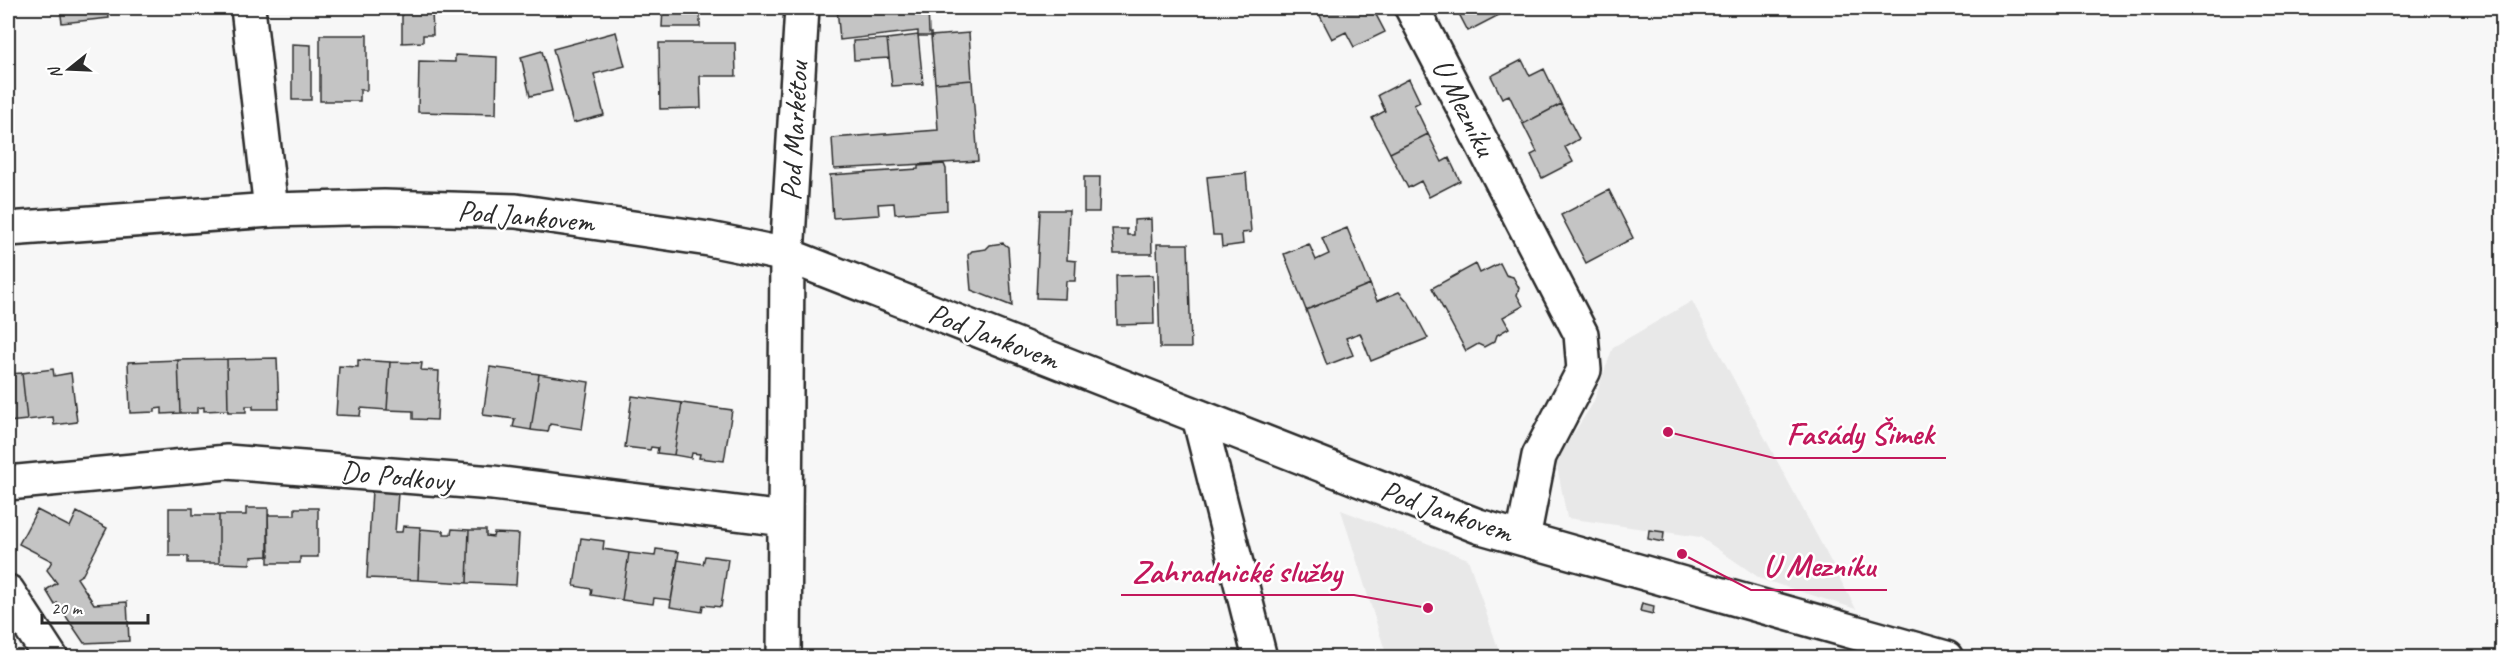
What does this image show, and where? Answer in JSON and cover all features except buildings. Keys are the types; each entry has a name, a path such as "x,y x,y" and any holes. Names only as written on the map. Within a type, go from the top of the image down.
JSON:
{"street":[{"path":"248,8 271,210"},
{"name":"Pod Markétou","path":"787,255 802,8"},
{"name":"U Mezníku","path":"1412,8 1581,334 1584,370 1539,456 1523,538"},
{"name":"Pod Jankovem","path":"8,229 271,210 384,207 516,211 709,239 787,255 1443,513 1523,538 1946,657"},
{"path":"784,657 787,255"},
{"path":"1199,417 1260,657"},
{"name":"Do Podkovy","path":"8,483 227,462 493,483 785,519"},
{"path":"8,592 51,657"}],"shaded area":[{"path":"1692,301 1856,609 1761,579 1700,537 1567,518 1556,461 1593,403 1613,347"},
{"path":"1341,510 1468,559 1501,657 1387,657"}],"place":[{"name":"Fasády Šimek","path":"1668,432"},
{"name":"U Mezníku","path":"1682,554"},
{"name":"Zahradnické služby","path":"1428,608"}]}
